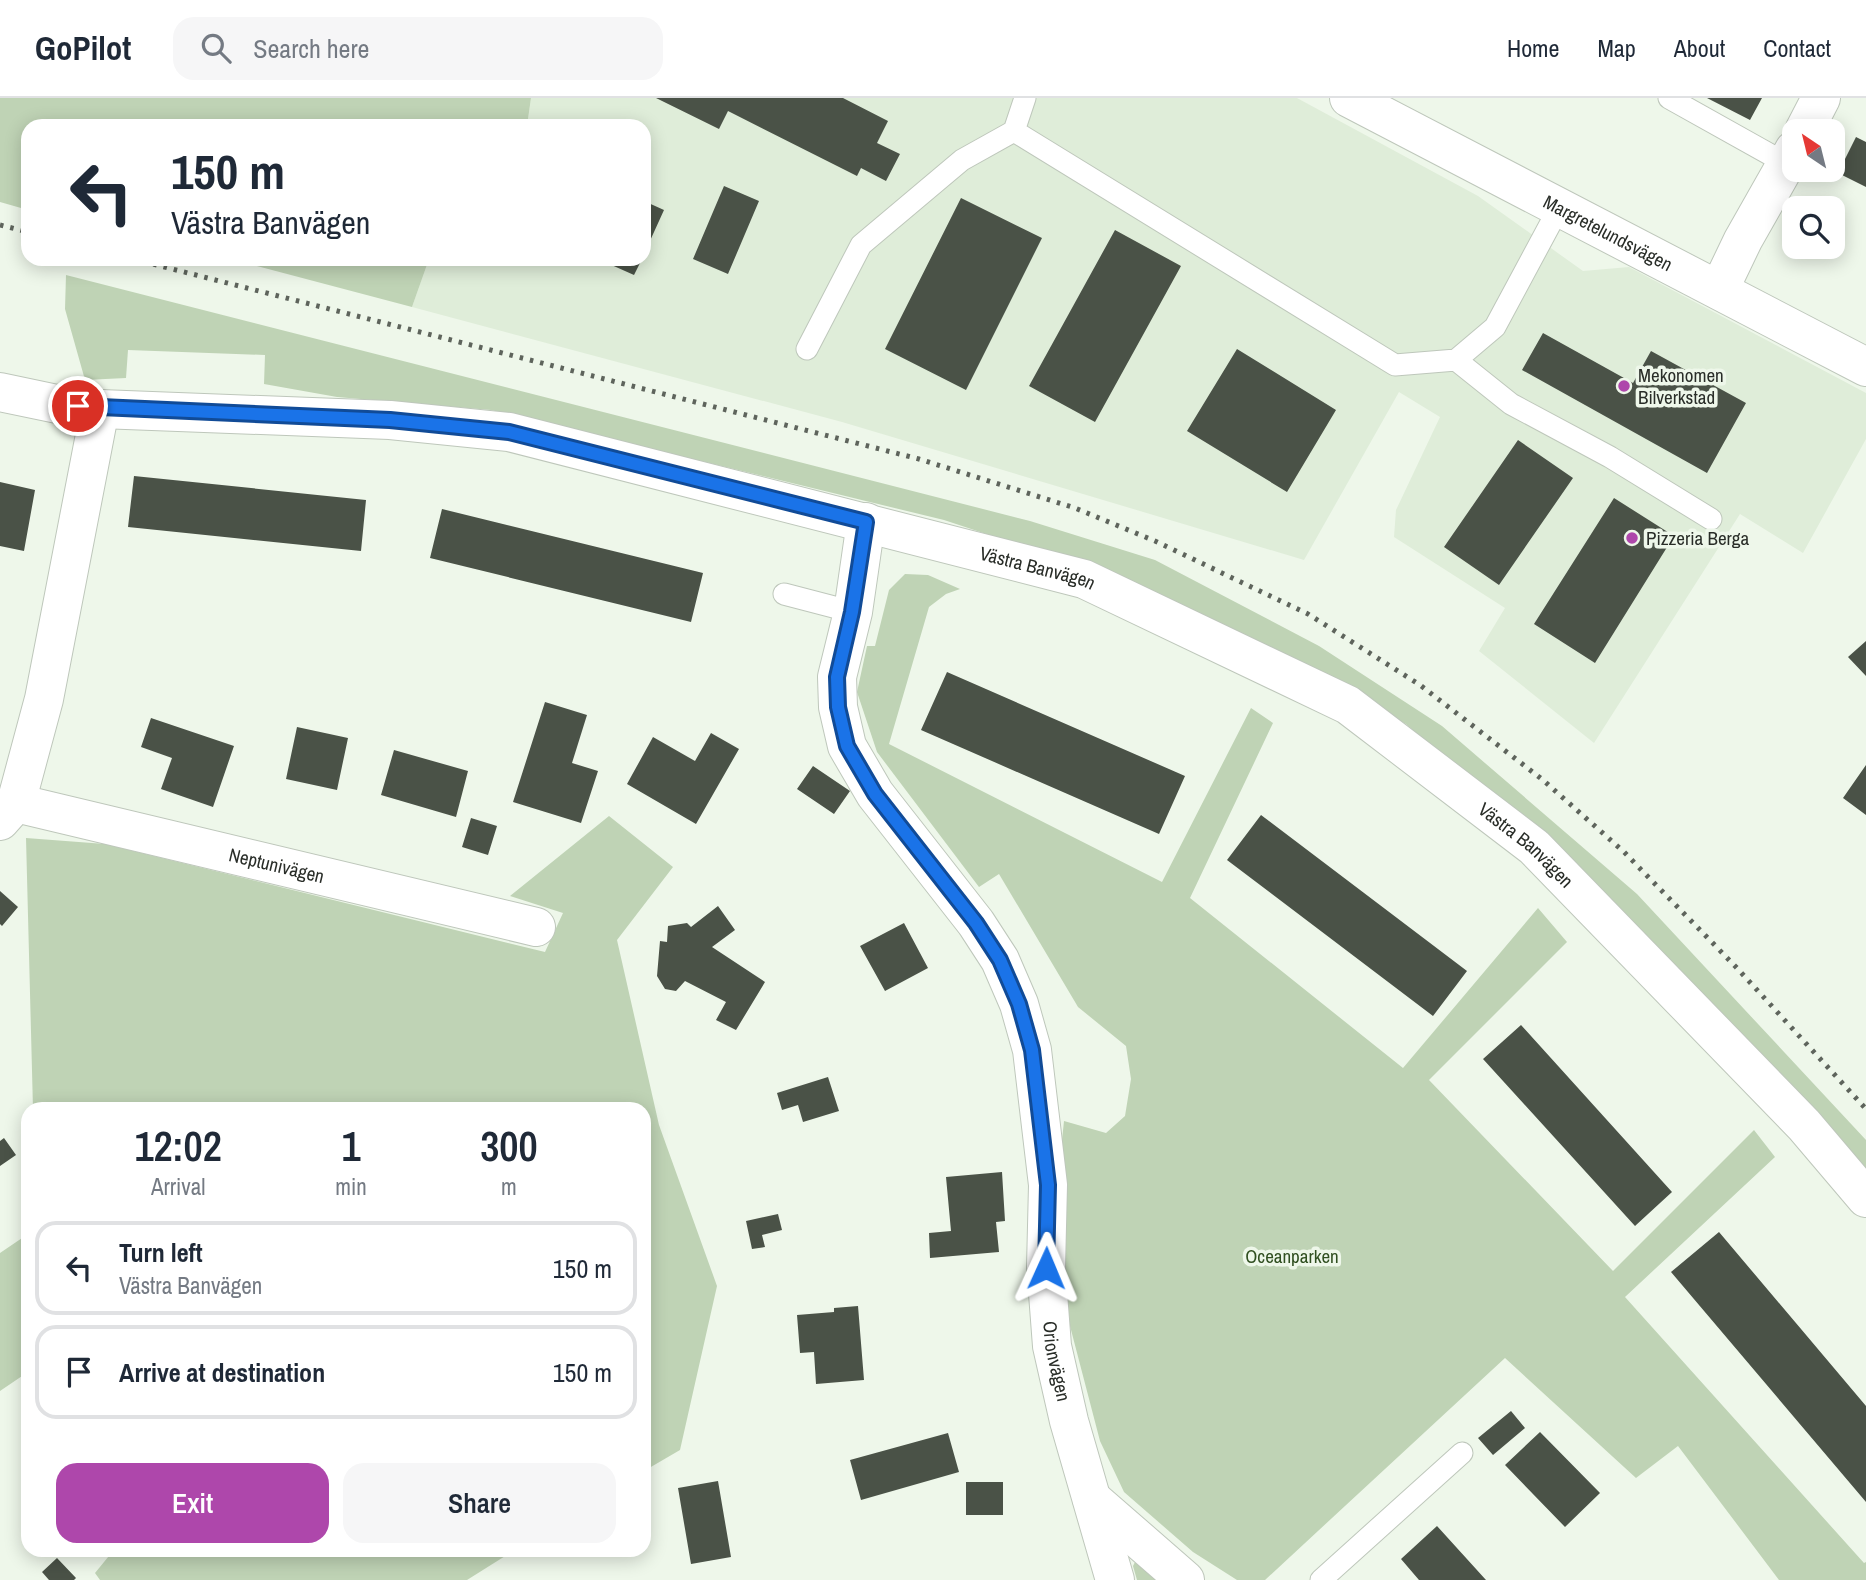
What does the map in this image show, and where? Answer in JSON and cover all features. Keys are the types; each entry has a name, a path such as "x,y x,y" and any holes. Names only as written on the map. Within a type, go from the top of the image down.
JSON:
{"street":[{"name":"Margretelundsvägen","path":"1349,98 1866,367"},
{"path":"1810,119 1821,98"},
{"path":"1719,290 1743,240 1782,171"},
{"name":"Västra Banvägen","path":"0,392 57,404 100,409 390,420 509,432 1084,579 1348,705 1534,847 1804,1125 1866,1198"},
{"name":"Neptunivägen","path":"100,409 44,699 8,812 536,927"},
{"name":"Orionvägen","path":"866,522 852,612 837,677 838,707 847,746 875,794 976,923 1000,960 1019,1004 1032,1050 1048,1185 1046,1268 1052,1346 1069,1421 1115,1580"},
{"path":"1092,1499 1185,1580"}],"lane":[{"path":"807,349 861,245 962,160 1014,131 1025,98"},
{"path":"1669,98 1782,143"},
{"path":"1014,131 1395,365 1455,360 1495,327 1560,206"},
{"path":"1455,360 1511,404 1610,457 1712,519"},
{"path":"784,594 852,612"},
{"path":"1321,1580 1462,1453"}],"shaded area":[{"path":"531,98 1297,98 1478,196 1583,271 1629,267 1866,393 1866,439 1803,553 1740,514 1594,743 1479,651 1505,608 1394,537 1396,510 1440,417 1399,392 1304,560 842,422 412,307 427,266 651,266 651,119 528,119"}],"green space":[{"path":"0,98 531,98 528,119 21,119 21,208 0,202"},
{"path":"257,266 427,266 412,307"},
{"path":"66,275 1030,521 1155,560 1319,646 1442,726 1637,894 1866,1140 1866,1179 1573,873 1406,724 1273,651 1098,571 944,520 491,410 337,397 264,384 265,355 128,350 126,378 85,380 65,309"},
{"name":"Oceanparken","path":"905,574 928,575 960,589 946,594 929,607 889,744 1162,882 1251,708 1273,723 1190,898 1403,1068 1538,908 1567,942 1429,1080 1613,1271 1754,1130 1775,1157 1625,1297 1864,1563 1866,1562 1866,1580 1779,1580 1678,1446 1636,1478 1505,1358 1265,1580 1237,1580 1193,1552 1124,1492 1100,1441 1070,1326 1058,1179 1064,1121 1106,1133 1125,1116 1131,1079 1126,1046 1078,1007 999,874 979,887 877,752 857,692 867,646 875,646 889,590"},
{"path":"609,816 673,867 617,940 659,1125 717,1286 680,1450 651,1467 651,1102 33,1102 26,838 105,844 545,952 563,913 510,896"},
{"path":"21,1239 21,1377 0,1391 0,1253"},
{"path":"1139,1554 1165,1580 1137,1580 1133,1566"},
{"path":"108,1557 503,1557 467,1580 100,1580 95,1573"}],"building":[{"path":"656,98 843,98 888,121 877,143 900,154 886,181 861,168 857,176 728,111 719,129"},
{"path":"1707,98 1762,98 1750,120"},
{"path":"1856,137 1866,142 1866,187 1845,176 1845,159"},
{"path":"724,186 759,201 728,274 693,259"},
{"path":"961,198 1042,238 966,390 885,349"},
{"path":"651,204 664,210 651,239"},
{"path":"1115,230 1181,266 1095,422 1029,386"},
{"path":"614,266 638,266 634,275"},
{"path":"1543,333 1633,383 1651,351 1746,403 1707,473 1522,370"},
{"path":"1237,349 1336,410 1287,492 1187,431"},
{"path":"1518,440 1573,478 1499,585 1444,547"},
{"path":"134,476 366,500 361,551 128,527"},
{"path":"0,482 35,490 24,551 0,546"},
{"path":"1614,498 1674,536 1595,663 1534,624"},
{"path":"442,509 703,573 691,622 430,558"},
{"path":"1866,641 1866,676 1848,657"},
{"path":"947,672 1185,776 1159,834 921,730"},
{"path":"545,702 587,715 572,763 598,771 581,823 513,802"},
{"path":"151,718 234,746 213,807 161,789 172,758 141,747"},
{"path":"297,727 348,738 337,790 286,779"},
{"path":"711,733 739,749 696,824 627,784 653,737 695,761"},
{"path":"394,750 468,771 456,817 381,795"},
{"path":"1866,765 1866,815 1843,798"},
{"path":"813,766 850,791 834,814 797,789"},
{"path":"1261,815 1467,971 1433,1016 1227,860"},
{"path":"471,818 497,826 488,855 462,847"},
{"path":"0,891 18,907 2,926 0,924"},
{"path":"718,906 735,930 712,947 765,982 736,1030 716,1020 726,1002 685,981 676,991 665,989 657,976 660,941 667,942 668,926 687,923 691,927"},
{"path":"904,923 928,968 885,991 860,946"},
{"path":"1521,1025 1672,1192 1635,1226 1483,1059"},
{"path":"828,1077 839,1111 803,1122 798,1105 782,1110 777,1093"},
{"path":"4,1138 16,1155 0,1166 0,1141"},
{"path":"1002,1172 1005,1221 996,1222 999,1252 930,1258 929,1233 951,1231 946,1177"},
{"path":"778,1214 782,1230 762,1235 765,1247 752,1249 746,1221"},
{"path":"1719,1232 1866,1406 1866,1502 1671,1272"},
{"path":"858,1306 864,1380 816,1384 814,1352 800,1353 797,1315 834,1312 834,1308"},
{"path":"1511,1411 1525,1428 1493,1455 1478,1438"},
{"path":"1540,1432 1600,1493 1565,1527 1505,1465"},
{"path":"948,1433 959,1472 861,1500 850,1460"},
{"path":"718,1481 731,1557 691,1564 678,1488"},
{"path":"966,1482 1003,1482 1003,1515 966,1515"},
{"path":"1437,1526 1486,1580 1419,1580 1401,1559"},
{"path":"57,1558 76,1578 74,1580 49,1580 42,1572"}],"railway":[{"path":"0,225 21,230"},
{"path":"161,266 919,459 1075,508 1155,541 1308,614 1420,685 1543,780 1624,852 1736,967 1866,1109"}],"place":[{"name":"Mekonomen Bilverkstad","path":"1624,386"},
{"name":"Pizzeria Berga","path":"1632,538"}],"route":[{"path":"78,406 390,420 509,432 866,522 852,612 837,677 838,707 847,746 875,794 976,923 1000,960 1019,1004 1032,1050 1048,1185 1046,1268"}]}
